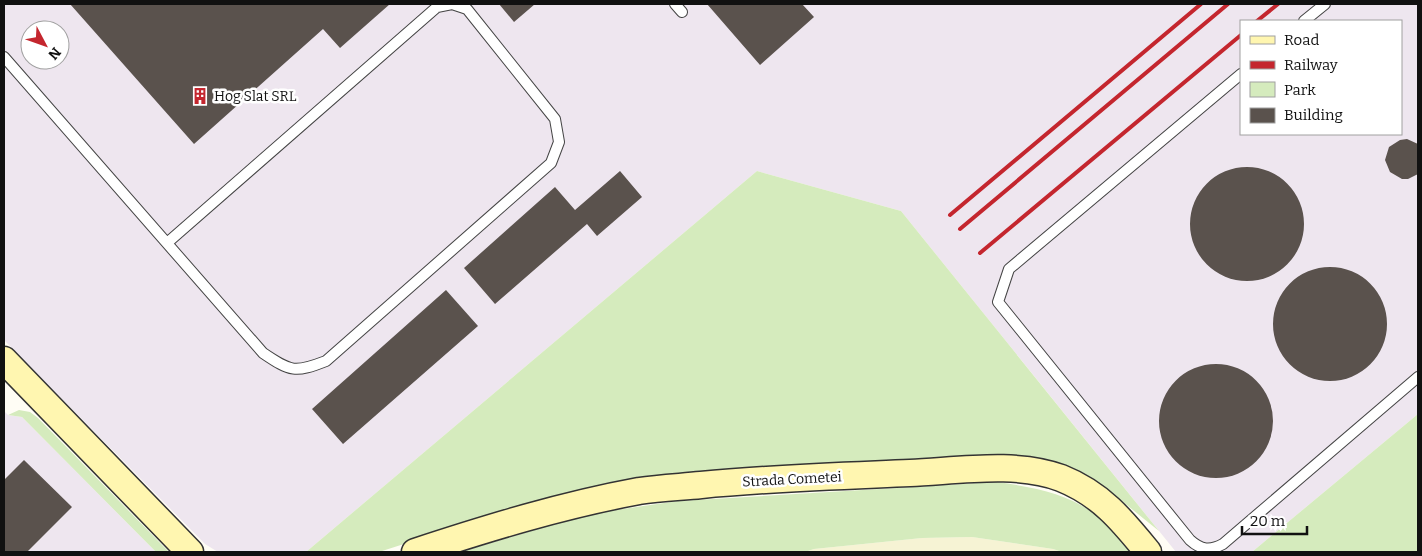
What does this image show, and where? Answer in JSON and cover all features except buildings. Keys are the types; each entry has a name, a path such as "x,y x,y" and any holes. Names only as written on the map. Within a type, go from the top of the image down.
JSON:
{"street":[{"path":"4,360 190,552"},
{"name":"Strada Cometei","path":"415,552 487,529 640,491 775,478 982,469 1029,470 1059,477 1088,491 1109,506 1148,552"}],"lane":[{"path":"4,56 167,243 263,353 282,367 301,370 326,361 551,162 559,142 555,119 467,9 452,4 437,7 167,243"},
{"path":"1305,20 1325,4"},
{"path":"1240,75 1009,269 998,302 1185,534 1198,547 1206,549 1222,544 1418,377"}],"shaded area":[{"path":"4,4 1418,4 1418,414 1252,552 1176,552 901,211 757,171 306,552 218,552 205,544 4,340"},
{"path":"4,411 8,415 22,417 156,552 4,552"},
{"path":"972,537 1062,552 805,552 814,549 922,538"}],"green space":[{"path":"757,171 901,211 1159,531 1097,481 1061,464 1021,455 934,459 432,535 379,552 306,552"},
{"path":"19,410 30,412 38,418 169,552 156,552 22,417 8,415"},
{"path":"1418,414 1418,552 1252,552"},
{"path":"997,482 1039,489 1073,501 1103,520 1132,552 1062,552 972,537 922,538 814,549 805,552 461,552 588,514 678,501"}],"railway":[{"path":"950,215 1201,4"},
{"path":"960,229 1228,4"},
{"path":"1258,20 1278,4"},
{"path":"980,253 1240,36"}],"place":[{"name":"Hog Slat SRL","path":"200,96"}]}
